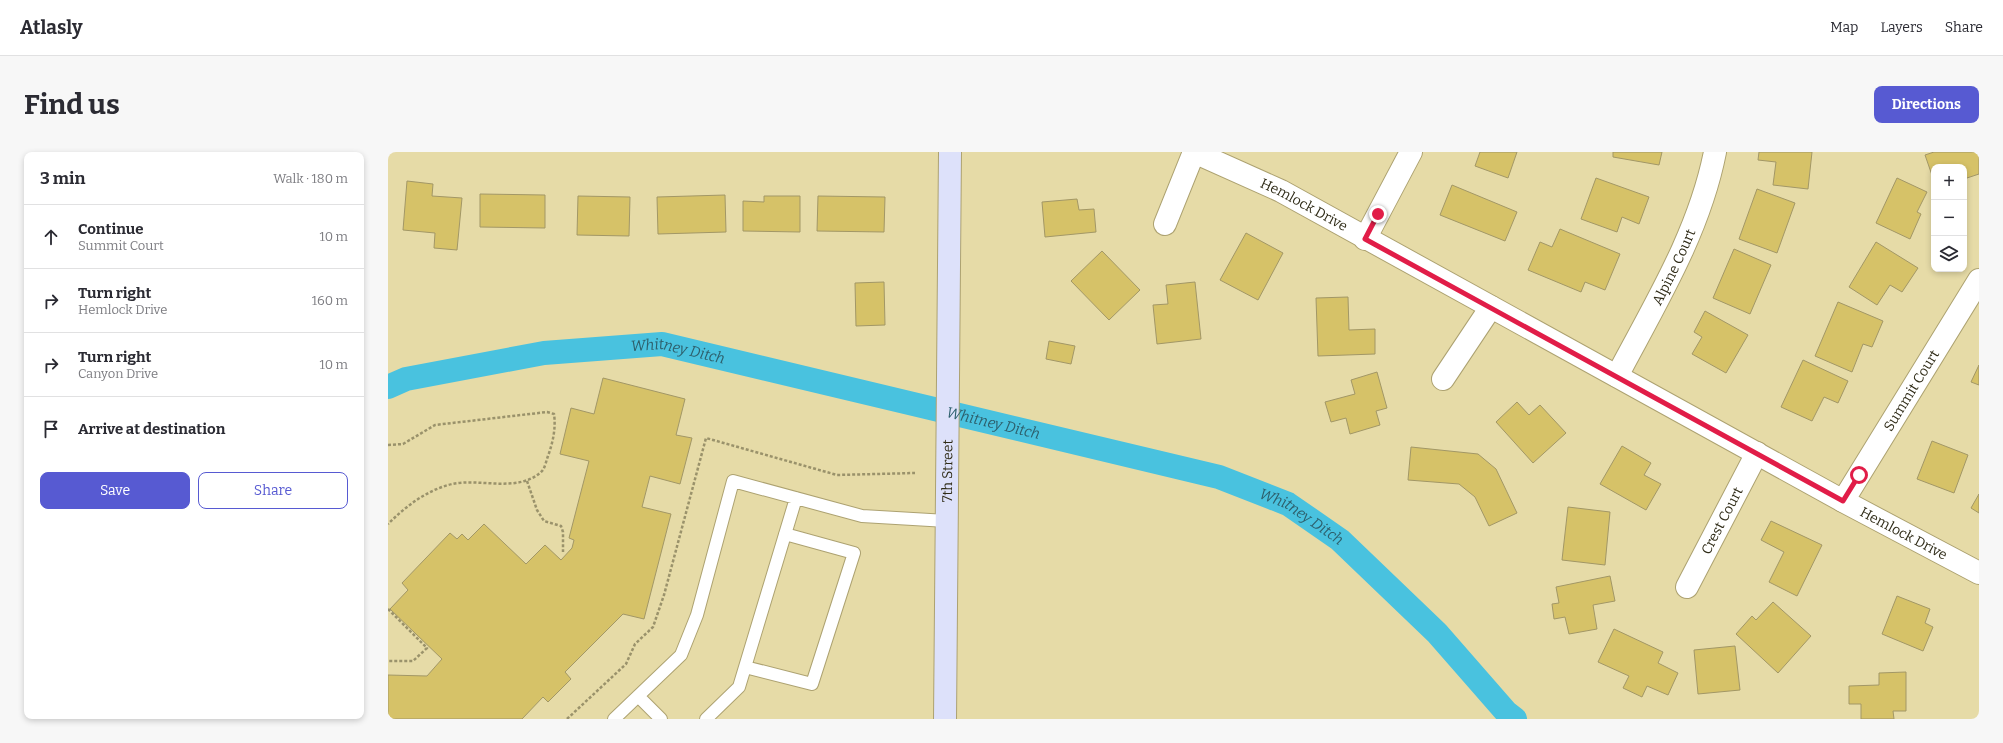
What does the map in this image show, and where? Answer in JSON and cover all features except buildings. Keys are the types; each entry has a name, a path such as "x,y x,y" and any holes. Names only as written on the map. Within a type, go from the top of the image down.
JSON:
{"street":[{"name":"7th Street","path":"945,719 950,152"},
{"path":"1164,224 1194,152"},
{"name":"Hemlock Drive","path":"1194,152 1281,191 1365,239 1843,501 1979,573"},
{"path":"1365,239 1411,152"},
{"name":"Alpine Court","path":"1617,376 1679,257 1692,228 1705,192 1715,152"},
{"name":"Summit Court","path":"1843,501 1979,280"},
{"path":"1443,379 1491,307"},
{"name":"Crest Court","path":"1687,587 1757,453"}],"lane":[{"path":"614,719 681,655 698,614 734,481 862,516 947,520"},
{"path":"706,719 739,687 796,498"},
{"path":"745,668 812,684 854,553 785,534"},
{"path":"638,696 661,719"}],"path":[{"path":"388,445 403,444 424,434 435,425 547,412 554,414 556,427 542,471 527,481 506,483 467,481 450,484 421,497 400,512 388,524"},
{"path":"527,481 538,510 544,520 561,526 563,532 563,552"},
{"path":"388,609 427,648 413,661 388,661"}],"waterway":[{"name":"Whitney Ditch","path":"388,387 406,379 544,353 662,344 1219,477 1288,504 1340,540 1437,633 1506,712 1515,719"}],"route":[{"path":"1378,214 1365,239 1843,501 1859,475"}]}
